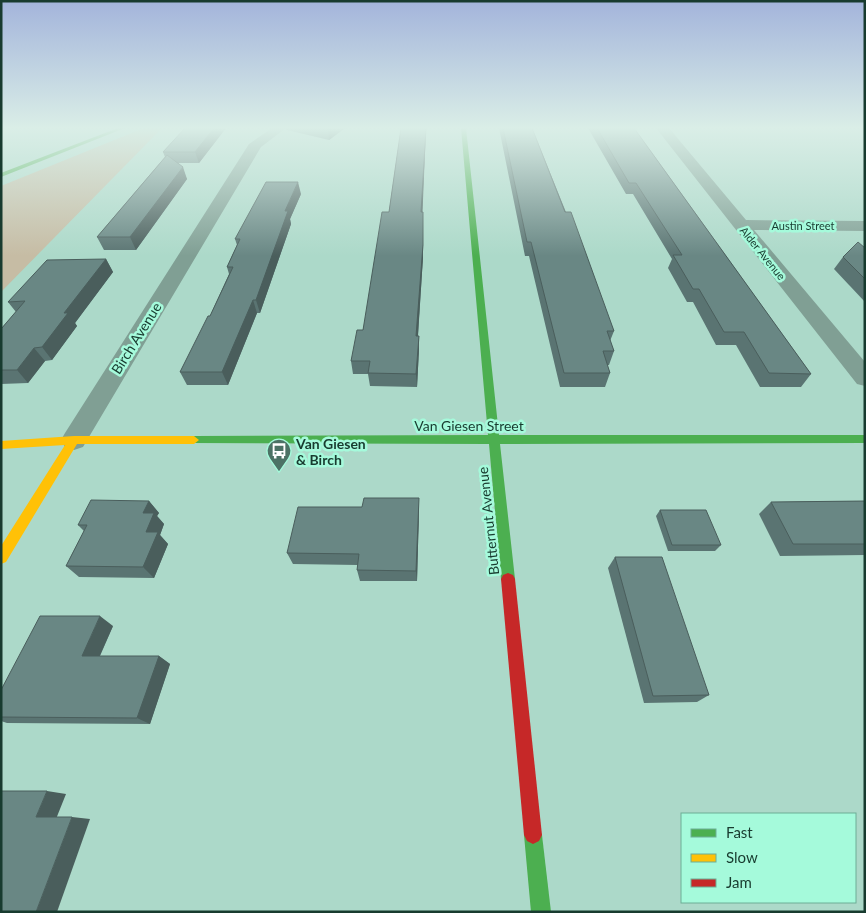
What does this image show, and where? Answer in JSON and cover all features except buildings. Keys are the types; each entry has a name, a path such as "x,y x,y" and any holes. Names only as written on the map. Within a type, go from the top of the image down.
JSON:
{"main road":[{"name":"Butternut Avenue","path":"467,171 541,912"},
{"name":"Van Giesen Street","path":"8,432 74,440"},
{"name":"Van Giesen Street","path":"1,445 74,440 865,439"},
{"name":"Birch Avenue","path":"1,558 74,440"}],"street":[{"name":"Birch Avenue","path":"74,440 240,171"},
{"name":"Alder Avenue","path":"696,171 865,378"},
{"name":"Austin Street","path":"740,225 865,226"}],"shaded area":[{"path":"39,171 120,171 1,292 1,186"}],"traffic: fast":[{"path":"1,175 12,171"},
{"path":"467,171 508,579"},
{"path":"194,440 865,439"},
{"path":"533,835 541,912"}],"traffic: slow":[{"path":"1,445 74,440 194,440"},
{"path":"1,558 74,440"}],"traffic: jam":[{"path":"508,579 533,835"}],"place":[{"name":"Van Giesen & Birch","path":"279,472"}]}
